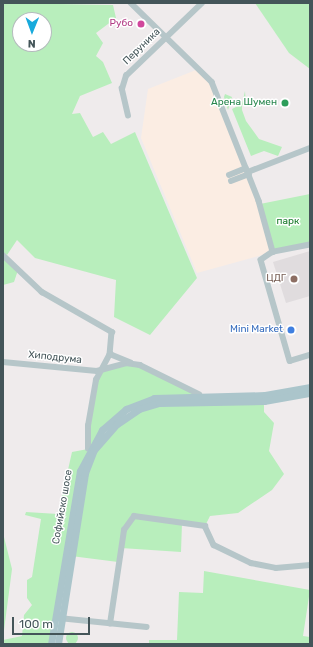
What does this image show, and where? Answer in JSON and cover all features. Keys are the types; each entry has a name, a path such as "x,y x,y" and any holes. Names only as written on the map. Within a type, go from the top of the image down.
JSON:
{"main road":[{"name":"Софийско шосе","path":"58,644 58,618 72,511 88,449 108,424 133,406 163,396 199,394 265,395 310,387"},
{"name":"Софийско шосе","path":"51,644 58,618 85,473 94,450 116,424 139,409 159,403 264,401 310,393"}],"street":[{"path":"131,3 167,35 212,82 248,172 272,252"},
{"name":"Перуника","path":"128,116 123,80 167,35 202,3"},
{"path":"230,178 310,148"},
{"path":"310,245 272,252 264,256 262,263 290,361 310,355"},
{"path":"3,255 42,292 112,332 110,354 105,368 96,380 88,426 88,449"},
{"path":"110,354 140,365 199,394"},
{"name":"Хиподрума","path":"3,362 88,370 126,363 140,365"},
{"path":"88,370 96,380"},
{"path":"110,624 124,530 134,516 205,526 214,545 251,563 276,568 310,565"},
{"path":"58,618 147,627"}],"shaded area":[{"path":"201,68 212,82 246,168 273,252 197,273 141,138 148,89"},
{"name":"ЦДГ","path":"310,251 310,296 286,303 273,262"}],"green space":[{"path":"3,3 113,5 116,18 96,33 103,43 96,56 103,62 112,83 80,96 72,114 80,113 93,137 103,132 111,144 135,132 197,278 150,335 114,317 116,280 35,258 17,240 7,255 3,252"},
{"path":"255,3 310,3 310,69 289,53"},
{"path":"245,91 246,104 242,105 242,110 246,121 259,139 282,147 278,156 264,151 251,156 232,109 242,104"},
{"path":"225,94 232,97 228,110 224,97"},
{"name":"парк","path":"310,194 310,245 273,252 260,204"},
{"path":"3,255 18,270 14,282 3,285"},
{"path":"115,365 140,365 199,394 126,409 88,449 96,380 105,368"},
{"path":"264,401 264,412 274,423 269,451 284,474 272,490 238,513 210,516 205,526 182,523 181,552 121,548 118,562 71,556 85,473 104,436 148,406"},
{"path":"88,449 51,644 3,644 3,640 22,636 24,615 32,605 27,598 27,580 32,577 41,519 25,515 26,512 58,514 72,452"},
{"path":"3,533 12,569 3,638"},
{"path":"204,571 310,590 303,636 310,637 310,644 149,644 149,640 177,640 179,592 203,593"},
{"path":"74,632 77,633 77,643 70,644 67,643 66,636 67,633"}],"place":[{"name":"Рубо","path":"141,24"},
{"name":"Арена Шумен","path":"285,103"},
{"name":"ЦДГ","path":"294,279"},
{"name":"Mini Market","path":"291,330"}]}
